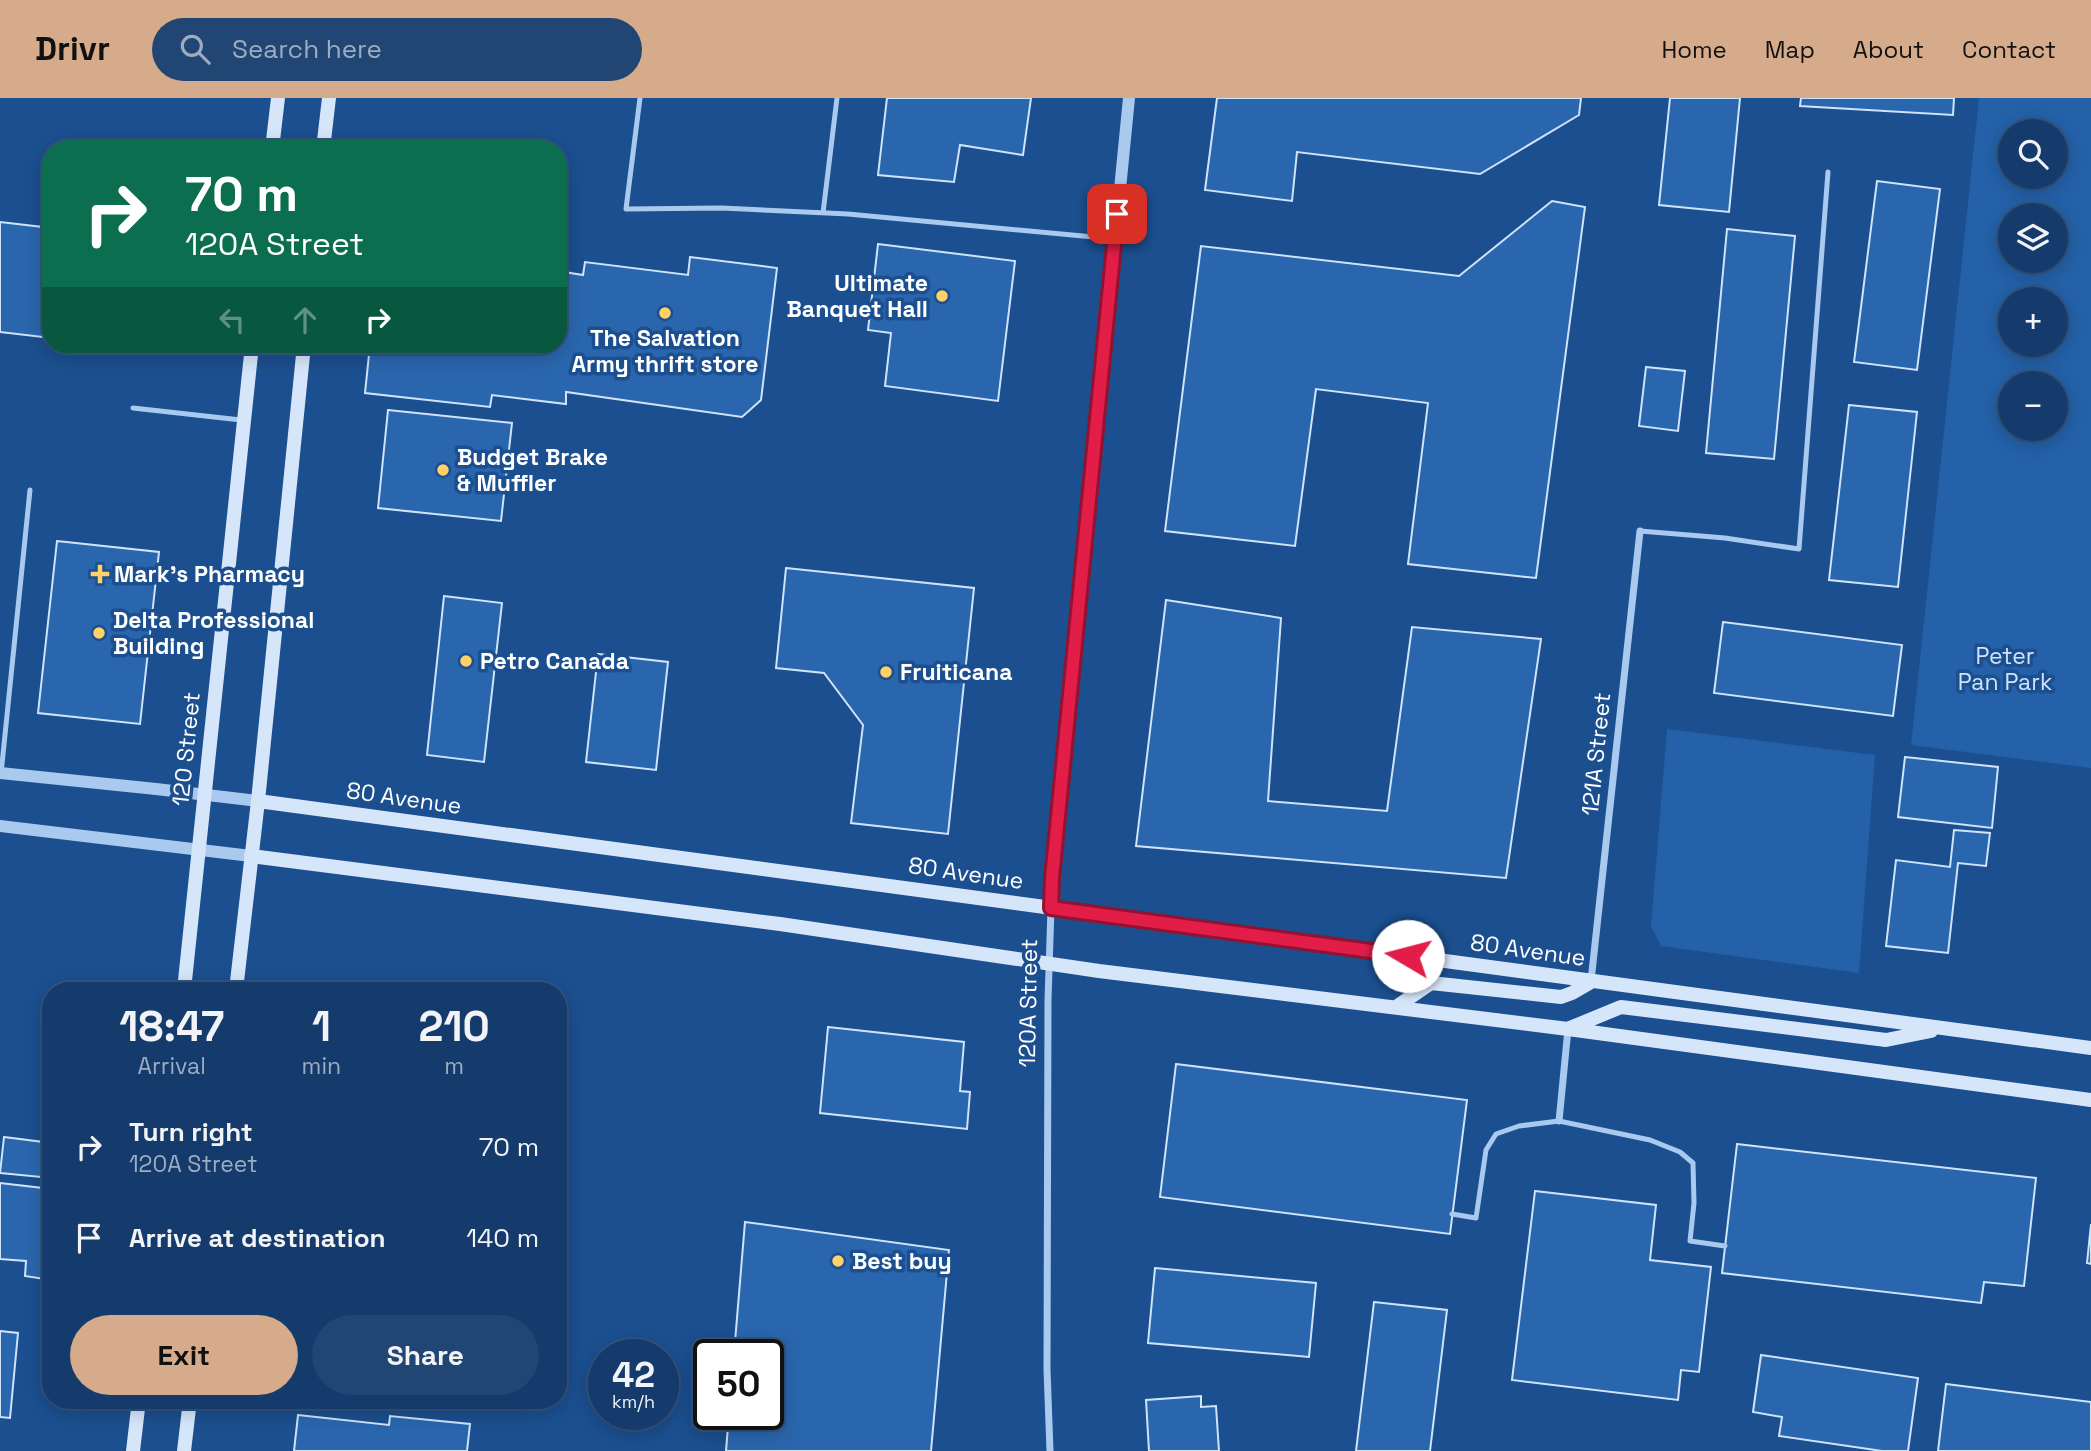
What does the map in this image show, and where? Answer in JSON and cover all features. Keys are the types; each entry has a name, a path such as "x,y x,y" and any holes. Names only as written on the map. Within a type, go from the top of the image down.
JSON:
{"main road":[{"path":"273,140 278,98"},
{"path":"324,140 329,98"},
{"name":"120 Street","path":"185,982 251,354"},
{"path":"237,982 303,354"},
{"name":"80 Avenue","path":"258,801 2091,1048"},
{"path":"251,856 780,924 1049,964 1568,1029 2091,1100"},
{"path":"1396,1007 1430,983 1561,998 1591,982"},
{"path":"1568,1029 1621,1007 1886,1040 1942,1028"},
{"path":"133,1451 138,1409"},
{"path":"184,1451 189,1409"}],"street":[{"name":"120A Street","path":"1051,1451 1047,1369 1049,964 1052,878 1129,98"},
{"name":"121A Street","path":"1591,982 1640,531"},
{"name":"80 Avenue","path":"0,774 258,801"},
{"path":"0,826 251,856"},
{"path":"1559,1121 1568,1029"}],"lane":[{"path":"640,98 626,209 722,208 823,213 1115,239"},
{"path":"823,213 837,98"},
{"path":"1640,531 1725,538 1799,549 1828,172"},
{"path":"133,408 244,421"},
{"path":"0,774 30,490"},
{"path":"1452,1214 1476,1218 1486,1150 1496,1134 1519,1126 1559,1121 1650,1140 1680,1152 1693,1163 1694,1203 1690,1241 1725,1246"}],"green space":[{"name":"Peter Pan Park","path":"1979,98 2091,98 2091,768 1911,745"},
{"path":"1667,729 1875,755 1859,973 1661,946 1651,926"}],"building":[{"path":"887,98 1031,98 1023,155 960,145 954,182 878,175"},
{"path":"1217,98 1581,98 1579,115 1480,174 1297,152 1292,201 1205,190"},
{"path":"1670,98 1740,98 1729,212 1659,205"},
{"path":"1801,98 1954,98 1953,115 1800,106"},
{"path":"1877,181 1940,189 1917,370 1854,362"},
{"path":"1552,201 1585,207 1536,578 1408,564 1428,403 1316,389 1295,546 1165,531 1201,246 1459,276"},
{"path":"0,222 42,227 42,337 0,332"},
{"path":"1727,229 1795,236 1774,459 1706,453"},
{"name":"Ultimate Banquet Hall","path":"878,244 1015,261 998,401 885,386 891,333 868,330"},
{"path":"690,257 777,268 761,400 742,417 566,392 566,404 492,395 490,407 365,393 369,354 567,354 567,272 583,275 585,262 688,275"},
{"path":"1646,367 1685,371 1678,431 1639,426"},
{"path":"1849,405 1917,412 1898,587 1829,580"},
{"path":"388,410 512,423 501,521 378,508"},
{"name":"Delta Professional Building","path":"57,541 159,552 140,724 38,713"},
{"path":"786,568 974,588 948,834 851,823 863,725 824,673 776,668"},
{"name":"Petro Canada","path":"444,596 502,603 484,762 427,755"},
{"path":"1166,600 1281,618 1268,801 1387,811 1412,627 1541,639 1506,878 1136,846"},
{"path":"1723,622 1902,645 1893,716 1714,693"},
{"path":"598,654 668,662 656,770 586,762"},
{"path":"1905,757 1998,767 1992,828 1898,817"},
{"path":"1954,830 1990,833 1986,866 1958,863 1948,953 1886,946 1896,860 1950,867"},
{"path":"828,1027 964,1042 960,1091 970,1092 967,1129 820,1113"},
{"path":"1176,1064 1467,1100 1450,1234 1160,1197"},
{"path":"4,1137 42,1142 42,1177 0,1173"},
{"path":"1737,1144 2036,1178 2024,1286 1984,1282 1981,1303 1722,1273"},
{"path":"0,1183 42,1188 42,1279 25,1276 26,1261 0,1259"},
{"path":"1535,1191 1656,1205 1650,1260 1711,1267 1699,1372 1681,1370 1678,1400 1512,1380"},
{"path":"745,1222 949,1250 931,1451 726,1451 728,1430 784,1430 784,1339 735,1339"},
{"path":"2091,1224 2091,1264 2087,1263"},
{"path":"1155,1268 1316,1283 1309,1357 1148,1343"},
{"path":"1374,1302 1447,1310 1430,1451 1356,1451"},
{"path":"0,1331 18,1333 10,1418 0,1417"},
{"path":"1761,1355 1918,1378 1908,1451 1882,1451 1779,1436 1782,1417 1753,1412"},
{"path":"1946,1384 2091,1402 2091,1451 1938,1451"},
{"path":"1201,1396 1201,1407 1216,1406 1219,1451 1149,1451 1146,1400"},
{"path":"298,1415 389,1425 390,1416 470,1424 467,1451 294,1451"}],"place":[{"name":"Ultimate Banquet Hall","path":"942,296"},
{"name":"The Salvation Army thrift store","path":"665,313"},
{"name":"Budget Brake & Muffler","path":"443,470"},
{"name":"Mark's Pharmacy","path":"100,574"},
{"name":"Delta Professional Building","path":"99,633"},
{"name":"Petro Canada","path":"466,661"},
{"name":"Fruiticana","path":"886,672"},
{"name":"Best buy","path":"838,1261"}],"route":[{"path":"1117,214 1051,908 1408,956"}]}
